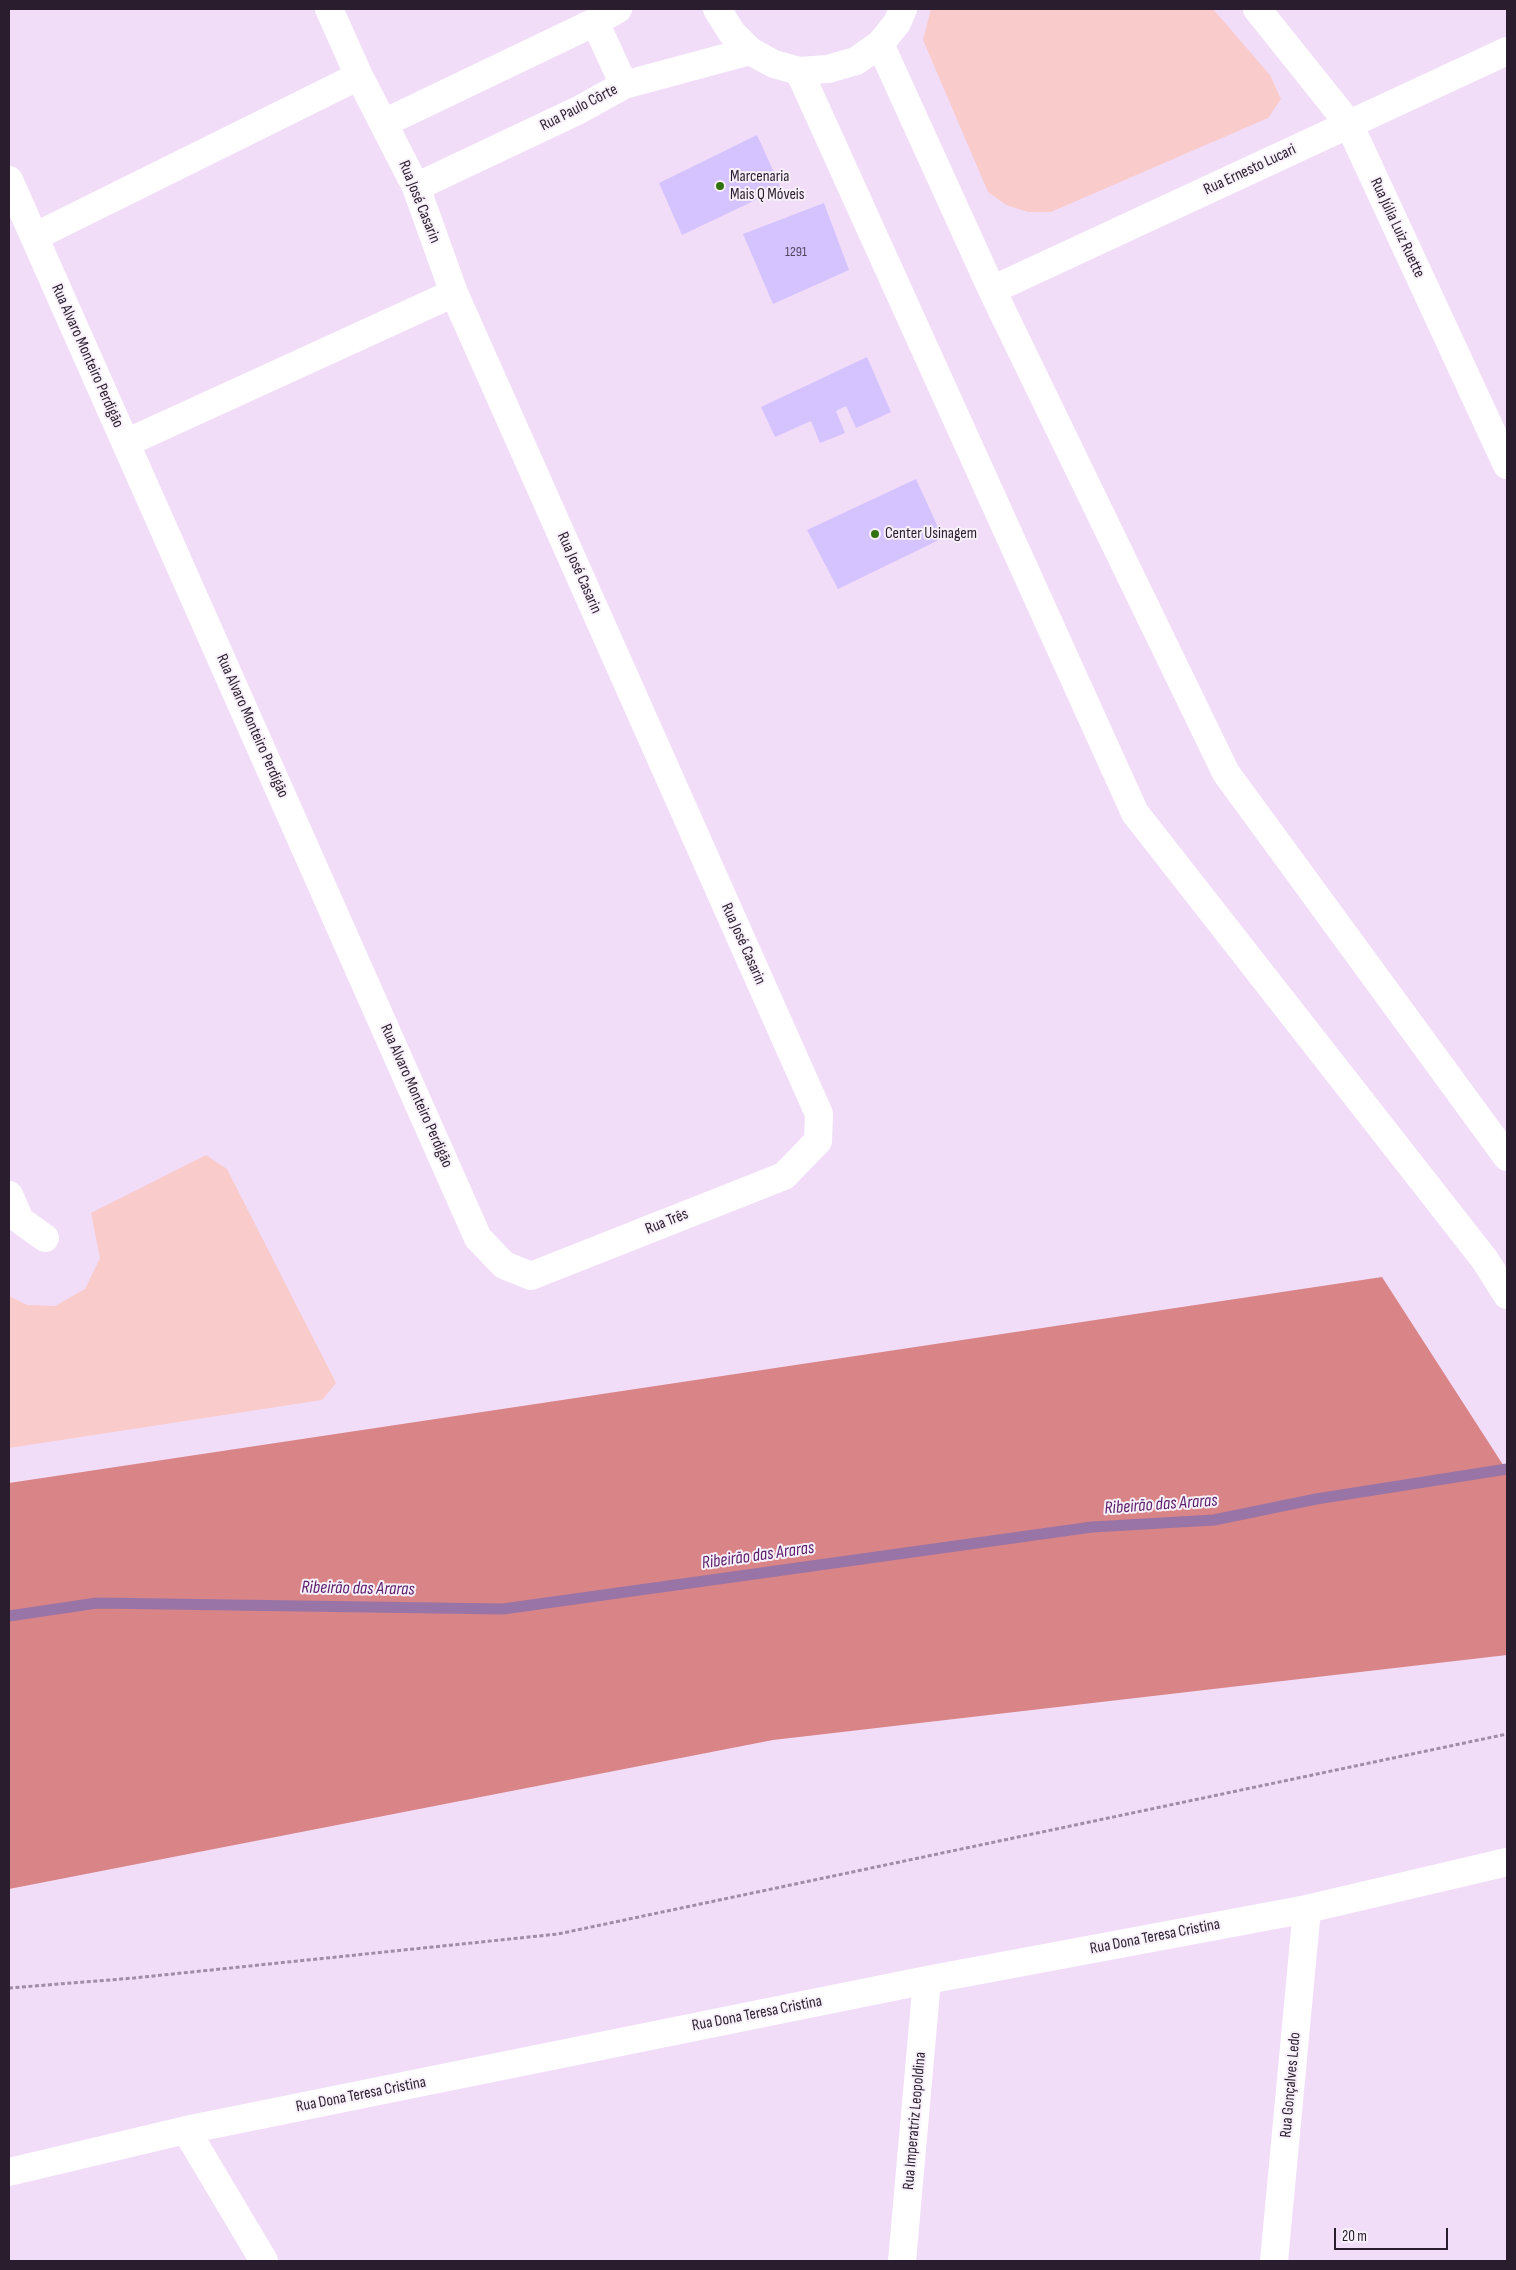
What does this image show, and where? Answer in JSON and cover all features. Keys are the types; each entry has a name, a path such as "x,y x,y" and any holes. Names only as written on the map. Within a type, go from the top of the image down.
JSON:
{"street":[{"name":"Rua José Casarin","path":"329,9 358,76 416,187 454,293 819,1114 818,1141"},
{"path":"384,123 595,22 618,9"},
{"path":"717,9 732,33 750,51 774,64 799,71 828,70 856,61 880,44 897,23 903,9"},
{"name":"Rua Júlia Luiz Ruette","path":"1257,9 1349,124 1507,465"},
{"path":"595,22 624,85"},
{"path":"880,44 992,290 1226,773 1507,1157"},
{"name":"Rua Paulo Côrte","path":"416,187 578,110 624,85 750,51"},
{"name":"Rua Ernesto Lucari","path":"992,290 1507,51"},
{"path":"799,71 1135,813 1485,1260 1507,1296"},
{"path":"34,237 358,76"},
{"name":"Rua Alvaro Monteiro Perdigão","path":"9,180 478,1238 504,1265"},
{"path":"126,443 454,293"},
{"name":"Rua Três","path":"504,1265 531,1276 558,1266 784,1176 818,1141"},
{"path":"9,1196 20,1220 45,1238"},
{"name":"Rua Dona Teresa Cristina","path":"9,2172 186,2130 927,1980 1307,1909 1507,1862"},
{"name":"Rua Gonçalves Ledo","path":"1274,2261 1307,1909"},
{"name":"Rua Imperatriz Leopoldina","path":"902,2261 927,1980"},
{"path":"186,2130 264,2261"}],"path":[{"path":"9,1988 134,1978 558,1934 1507,1734"}],"shaded area":[{"path":"931,9 1213,9 1270,75 1281,99 1268,118 1051,212 1028,212 1006,205 988,192 923,40"},
{"path":"206,1155 227,1169 336,1383 322,1400 9,1448 9,1296 27,1305 55,1306 85,1289 100,1258 91,1213"},
{"path":"1382,1277 1507,1471 1507,1655 773,1740 9,1889 9,1483"}],"building":[{"name":"Marcenaria Mais Q Móveis","path":"757,135 781,188 682,235 659,183"},
{"path":"824,203 849,270 773,304 743,234"},
{"path":"867,357 891,412 856,428 846,406 836,411 845,433 820,443 811,421 775,437 761,407"},
{"name":"Center Usinagem","path":"916,479 943,538 838,589 807,530"}],"waterway":[{"name":"Ribeirão das Araras","path":"9,1616 97,1603 503,1609 1092,1527 1214,1520 1316,1499 1507,1469"}],"place":[{"name":"Marcenaria Mais Q Móveis","path":"720,186"},
{"name":"Center Usinagem","path":"875,534"}]}
